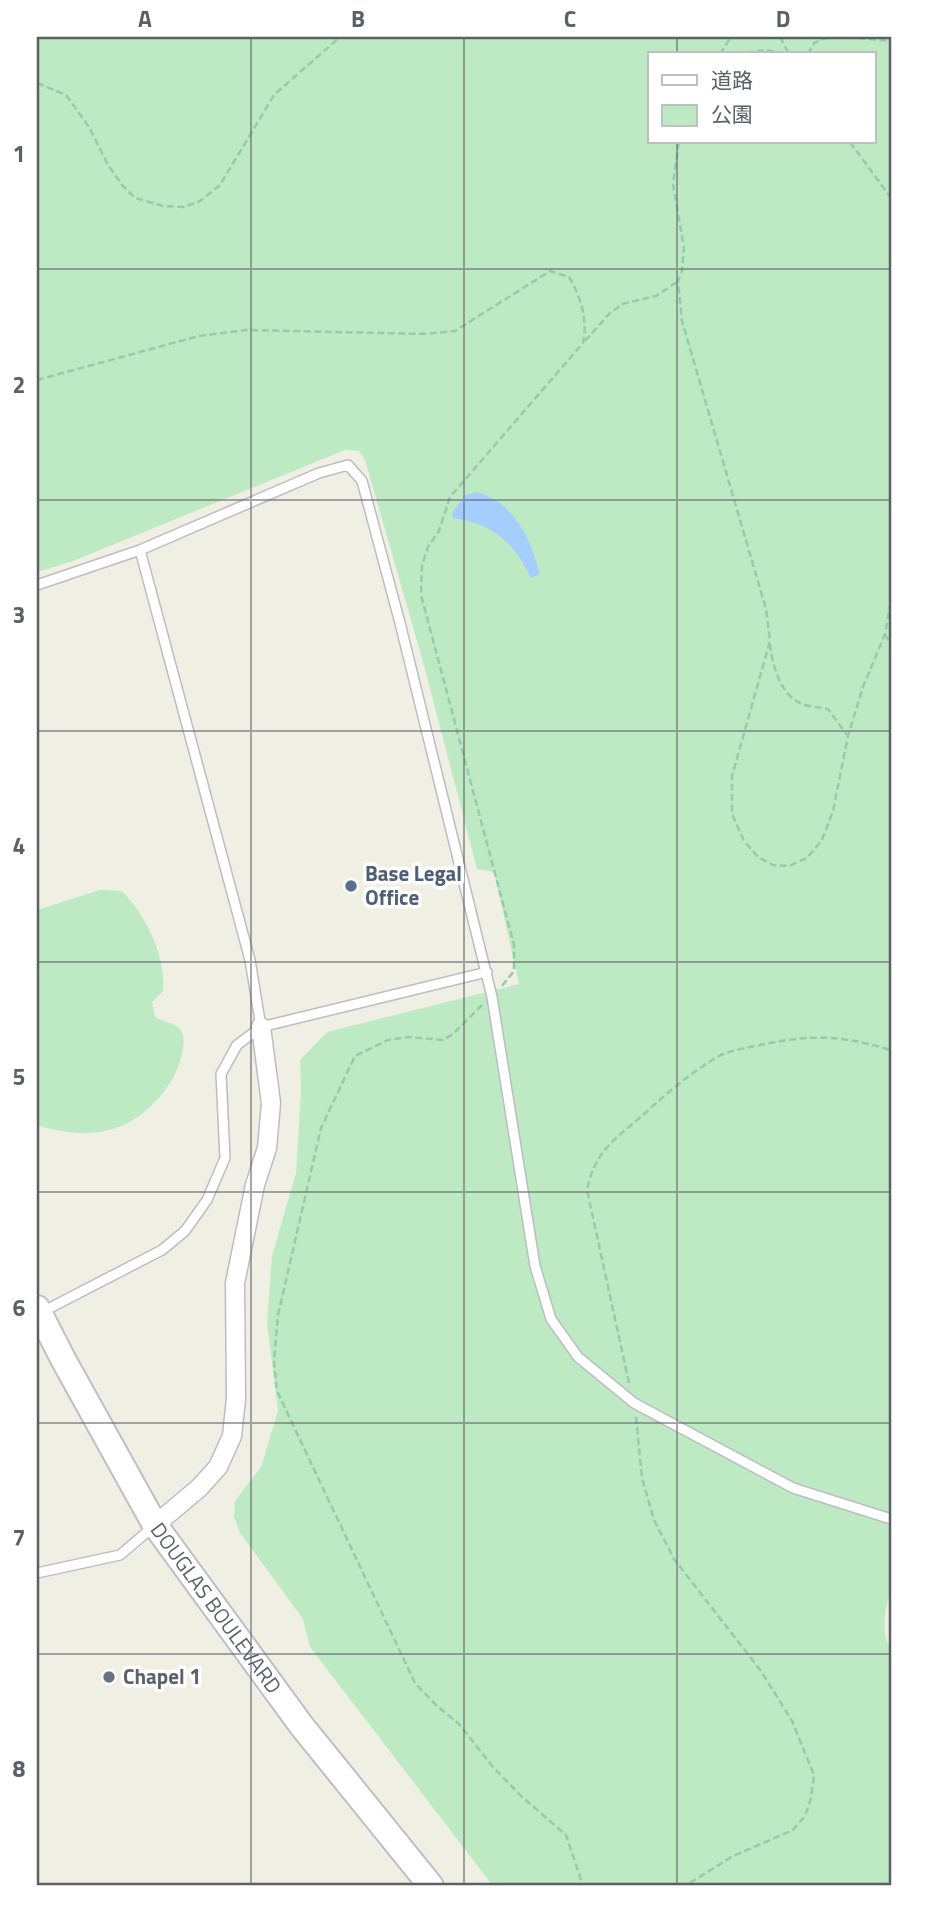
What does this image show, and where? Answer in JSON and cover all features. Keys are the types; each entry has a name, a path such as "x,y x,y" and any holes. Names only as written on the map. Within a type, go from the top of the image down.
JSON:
{"street":[{"path":"155,1525 199,1488 218,1467 232,1436 236,1399 235,1283 255,1185 267,1148 271,1103 261,1027"},
{"name":"DOUGLAS BOULEVARD","path":"38,1310 155,1525 301,1725 430,1886"}],"lane":[{"path":"37,585 139,550 319,473 348,465 362,481 407,649 487,972 535,1266 551,1319 578,1357 634,1403 793,1488 891,1519"},
{"path":"139,550 250,960 261,1027"},
{"path":"38,1310 162,1250 185,1231 207,1200 225,1158 221,1074 237,1045 261,1027 487,972"},
{"path":"37,1573 120,1555 155,1525"}],"path":[{"path":"37,83 66,95 89,127 108,165 135,198 163,206 184,207 200,201 220,185 274,95 340,37"},
{"path":"721,52 731,37"},
{"path":"809,52 814,43 828,37"},
{"path":"848,37 891,41"},
{"path":"751,52 778,52"},
{"path":"678,144 673,184 684,248 682,271 678,281 682,321 766,609 772,660 788,693 799,703 828,709 848,736"},
{"path":"851,144 891,198"},
{"path":"37,380 199,336 289,330 425,334 455,331 550,271 569,277 578,292 586,330 583,343"},
{"path":"583,1886 566,1835 521,1796 493,1767 459,1724 415,1683 276,1391 274,1361 278,1315 321,1128 355,1056 388,1040 408,1037 443,1040 492,997 514,971 514,944 421,595 422,565 428,547 439,531 450,497 609,314 622,304 656,296 678,281"},
{"path":"770,641 732,776 732,814 744,841 758,857 774,865 789,866 807,858 822,840 833,811 848,736 863,687 886,634 891,600"},
{"path":"886,634 891,646"},
{"path":"891,692 891,701"},
{"path":"685,1886 733,1856 793,1830 805,1816 814,1775 792,1721 761,1671 674,1559 654,1520 642,1478 634,1403 587,1190 591,1172 600,1154 677,1086 722,1055 797,1037 855,1040 891,1050"}],"green space":[{"path":"37,37 891,37 891,1589 884,1627 891,1649 891,1886 493,1886 310,1647 303,1619 240,1533 234,1517 235,1501 261,1467 278,1411 267,1323 272,1256 296,1173 300,1060 327,1032 519,984 494,872 477,869 422,658 365,460 359,451 345,450 73,561 37,572"},
{"path":"100,890 122,891 139,912 153,937 163,977 163,991 152,1002 155,1017 179,1028 184,1040 183,1048 180,1061 168,1085 160,1097 139,1116 106,1131 66,1132 37,1125 37,910"}],"water":[{"path":"476,492 501,504 511,513 526,535 540,574 531,578 509,544 491,530 453,518 452,513 465,495"}],"place":[{"name":"Base Legal Office","path":"351,886"},
{"name":"Chapel 1","path":"109,1677"}]}
